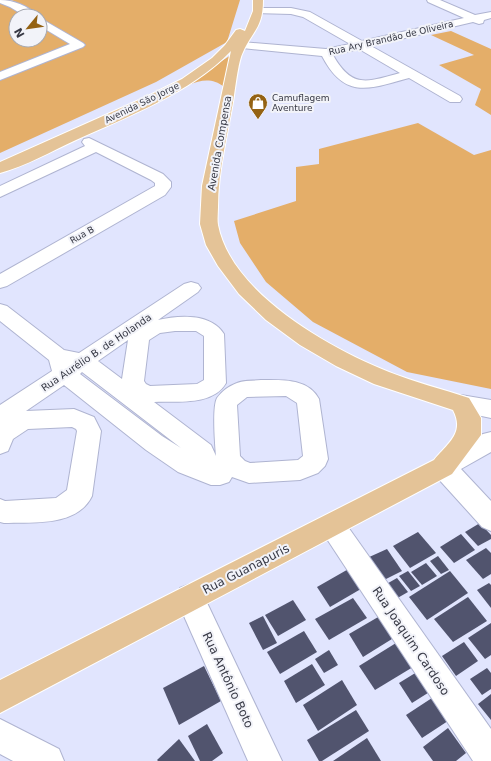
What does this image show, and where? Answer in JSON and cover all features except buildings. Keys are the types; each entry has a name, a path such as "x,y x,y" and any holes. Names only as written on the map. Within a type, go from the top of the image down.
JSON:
{"main road":[{"name":"Avenida São Jorge","path":"0,168 61,142 174,89 203,71 234,41 244,24 248,9 247,0"},
{"path":"239,49 253,28 258,5"},
{"name":"Avenida Compensa","path":"239,49 217,89 210,186 209,224 215,245 227,266 246,290 274,315 314,344 344,361 382,378 461,404"},
{"path":"0,174 195,85 217,89"},
{"path":"443,466 469,435 469,418 461,404"},
{"name":"Rua Guanapuris","path":"0,698 443,466"}],"street":[{"path":"1,0 19,8"},
{"path":"432,0 491,26"},
{"path":"0,9 26,2"},
{"path":"258,5 306,14 455,99"},
{"name":"Rua Ary Brandão de Oliveira","path":"239,49 326,53 491,15"},
{"path":"0,76 79,45 48,26"},
{"path":"326,53 337,74 355,84 370,84 410,74"},
{"name":"Rua B","path":"0,192 93,144 157,177 162,182 163,187 159,192 0,282"},
{"name":"Rua Aurélio B. de Holanda","path":"3,426 68,364 141,328 191,288"},
{"path":"0,311 68,364 109,408 187,465 211,475 249,473 300,470 309,466 316,459 308,399 300,393 290,388 243,389 232,396 226,403 228,460 236,468 249,473"},
{"path":"86,423 134,393 149,394 198,392 207,389 214,383 214,334 208,328 199,324 141,328 133,382 134,393"},
{"path":"68,364 134,393 202,452 211,475"},
{"path":"207,389 226,403"},
{"name":"Avenida Compensa","path":"461,404 491,408"},
{"path":"0,510 4,512 58,508 70,504 79,496 89,431 86,423 74,418 24,420 3,426"},
{"name":"Rua Guanapuris","path":"443,466 491,441"},
{"path":"443,466 491,519"},
{"name":"Rua Joaquim Cardoso","path":"332,525 491,758"},
{"name":"Rua Antônio Boto","path":"190,598 266,761"},
{"path":"0,736 47,761"}],"shaded area":[{"path":"0,0 7,2 14,0 240,0 227,42 156,82 0,153"},
{"path":"451,31 491,49 491,115 475,105 481,89 439,65 474,55 431,35"},
{"path":"231,55 224,87 218,83 205,81 191,84 172,93"},
{"path":"418,123 474,155 491,150 491,389 407,372 313,322 266,282 240,243 234,221 296,201 296,167 319,164 319,149"}],"place":[{"name":"Camuflagem Aventure","path":"258,120"}]}
